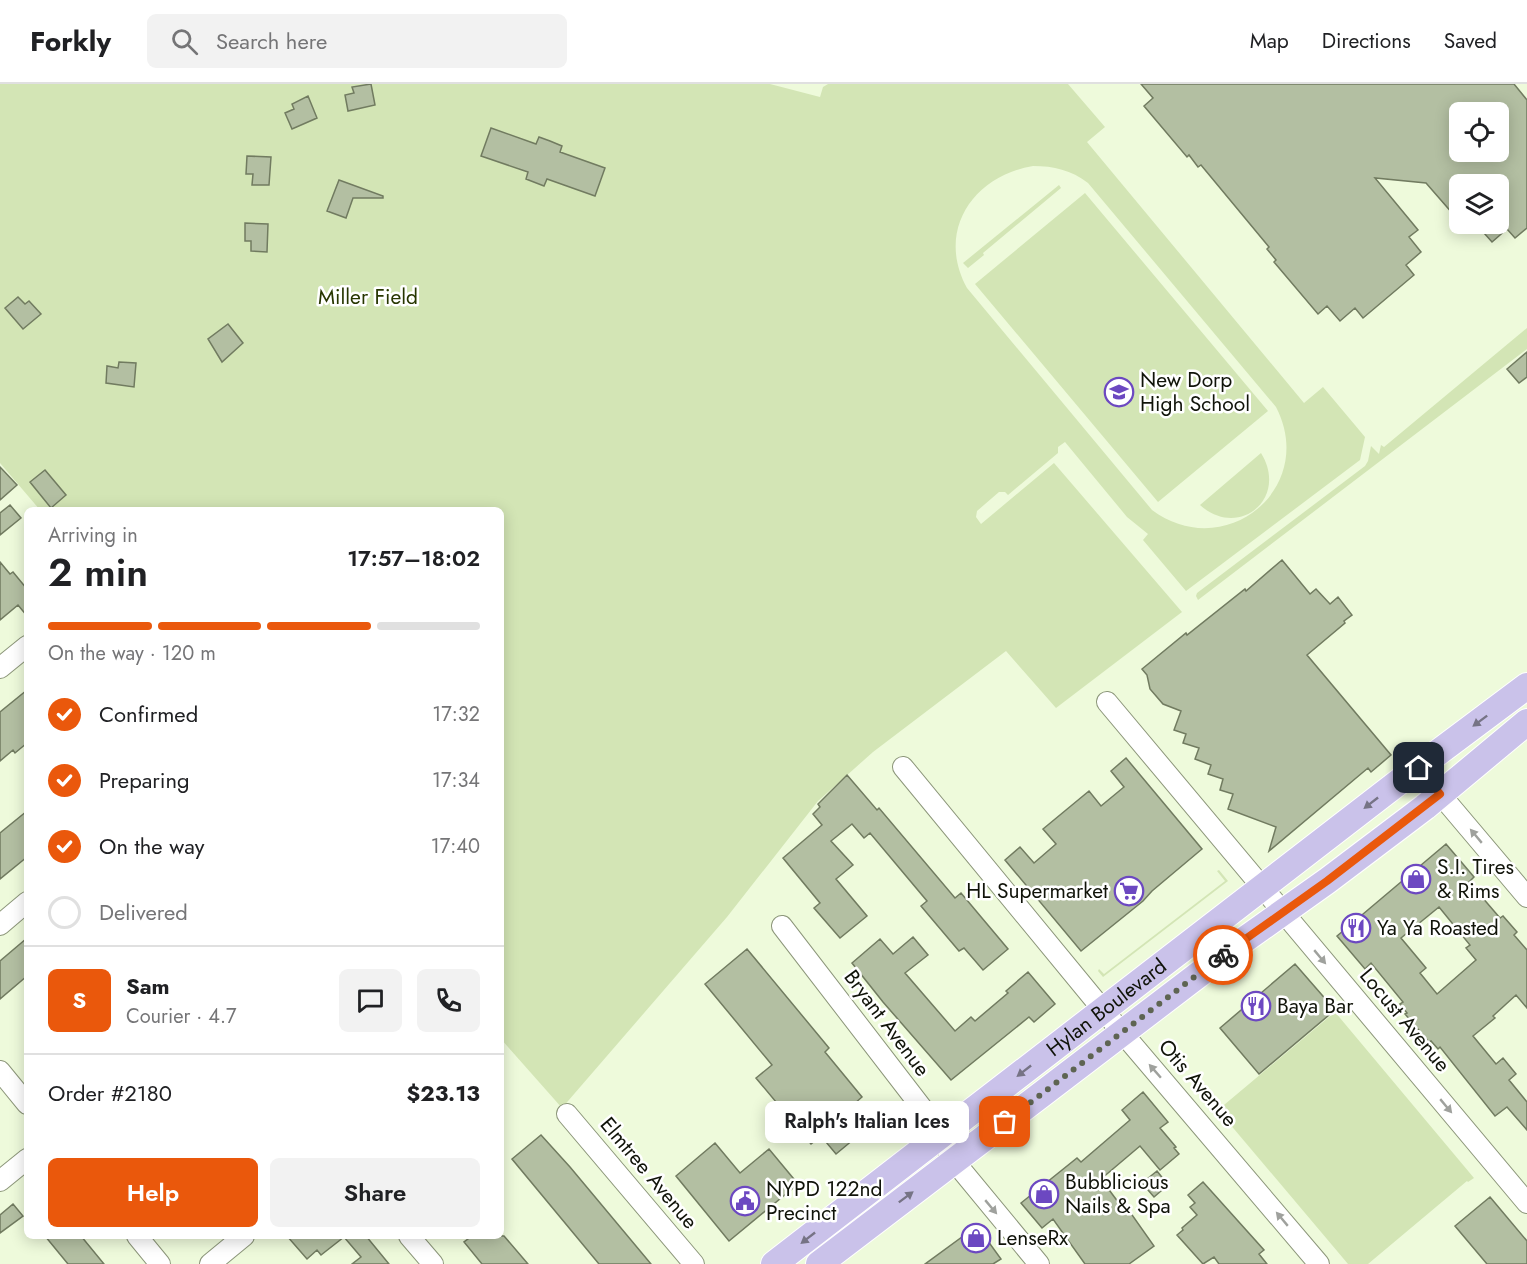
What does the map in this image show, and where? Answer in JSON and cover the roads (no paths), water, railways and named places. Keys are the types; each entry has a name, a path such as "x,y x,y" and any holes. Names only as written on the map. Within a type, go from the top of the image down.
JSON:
{"main road":[{"name":"Hylan Boulevard","path":"774,1264 1527,686"},
{"name":"Hylan Boulevard","path":"819,1264 1282,912 1327,881 1440,794 1527,722"},
{"path":"1419,768 1440,794"},
{"path":"841,1212 859,1233"}],"street":[{"path":"0,668 24,648"},
{"name":"Locust Avenue","path":"1107,702 1527,1203"},
{"name":"Otis Avenue","path":"903,766 1122,1033 1319,1264"},
{"path":"1440,794 1527,897"},
{"path":"0,925 24,905"},
{"name":"Bryant Avenue","path":"783,926 928,1117 954,1161 1039,1264"},
{"path":"0,1071 24,1100"},
{"name":"Elmtree Avenue","path":"567,1114 693,1264"},
{"path":"0,1181 24,1161"},
{"path":"139,1239 160,1264"},
{"path":"210,1264 240,1239"},
{"path":"412,1239 433,1264"}],"place":[{"name":"New Dorp High School","path":"1119,392"},
{"name":"S.I. Tires & Rims","path":"1416,879"},
{"name":"HL Supermarket","path":"1129,891"},
{"name":"Ya Ya Roasted","path":"1356,928"},
{"name":"Baya Bar","path":"1256,1006"},
{"name":"Ralph's Italian Ices","path":"1005,1122"},
{"name":"Bubblicious Nails & Spa","path":"1044,1194"},
{"name":"NYPD 122nd Precinct","path":"745,1201"},
{"name":"LenseRx","path":"976,1238"}],"park label":[{"name":"Miller Field","path":"368,297"}]}
